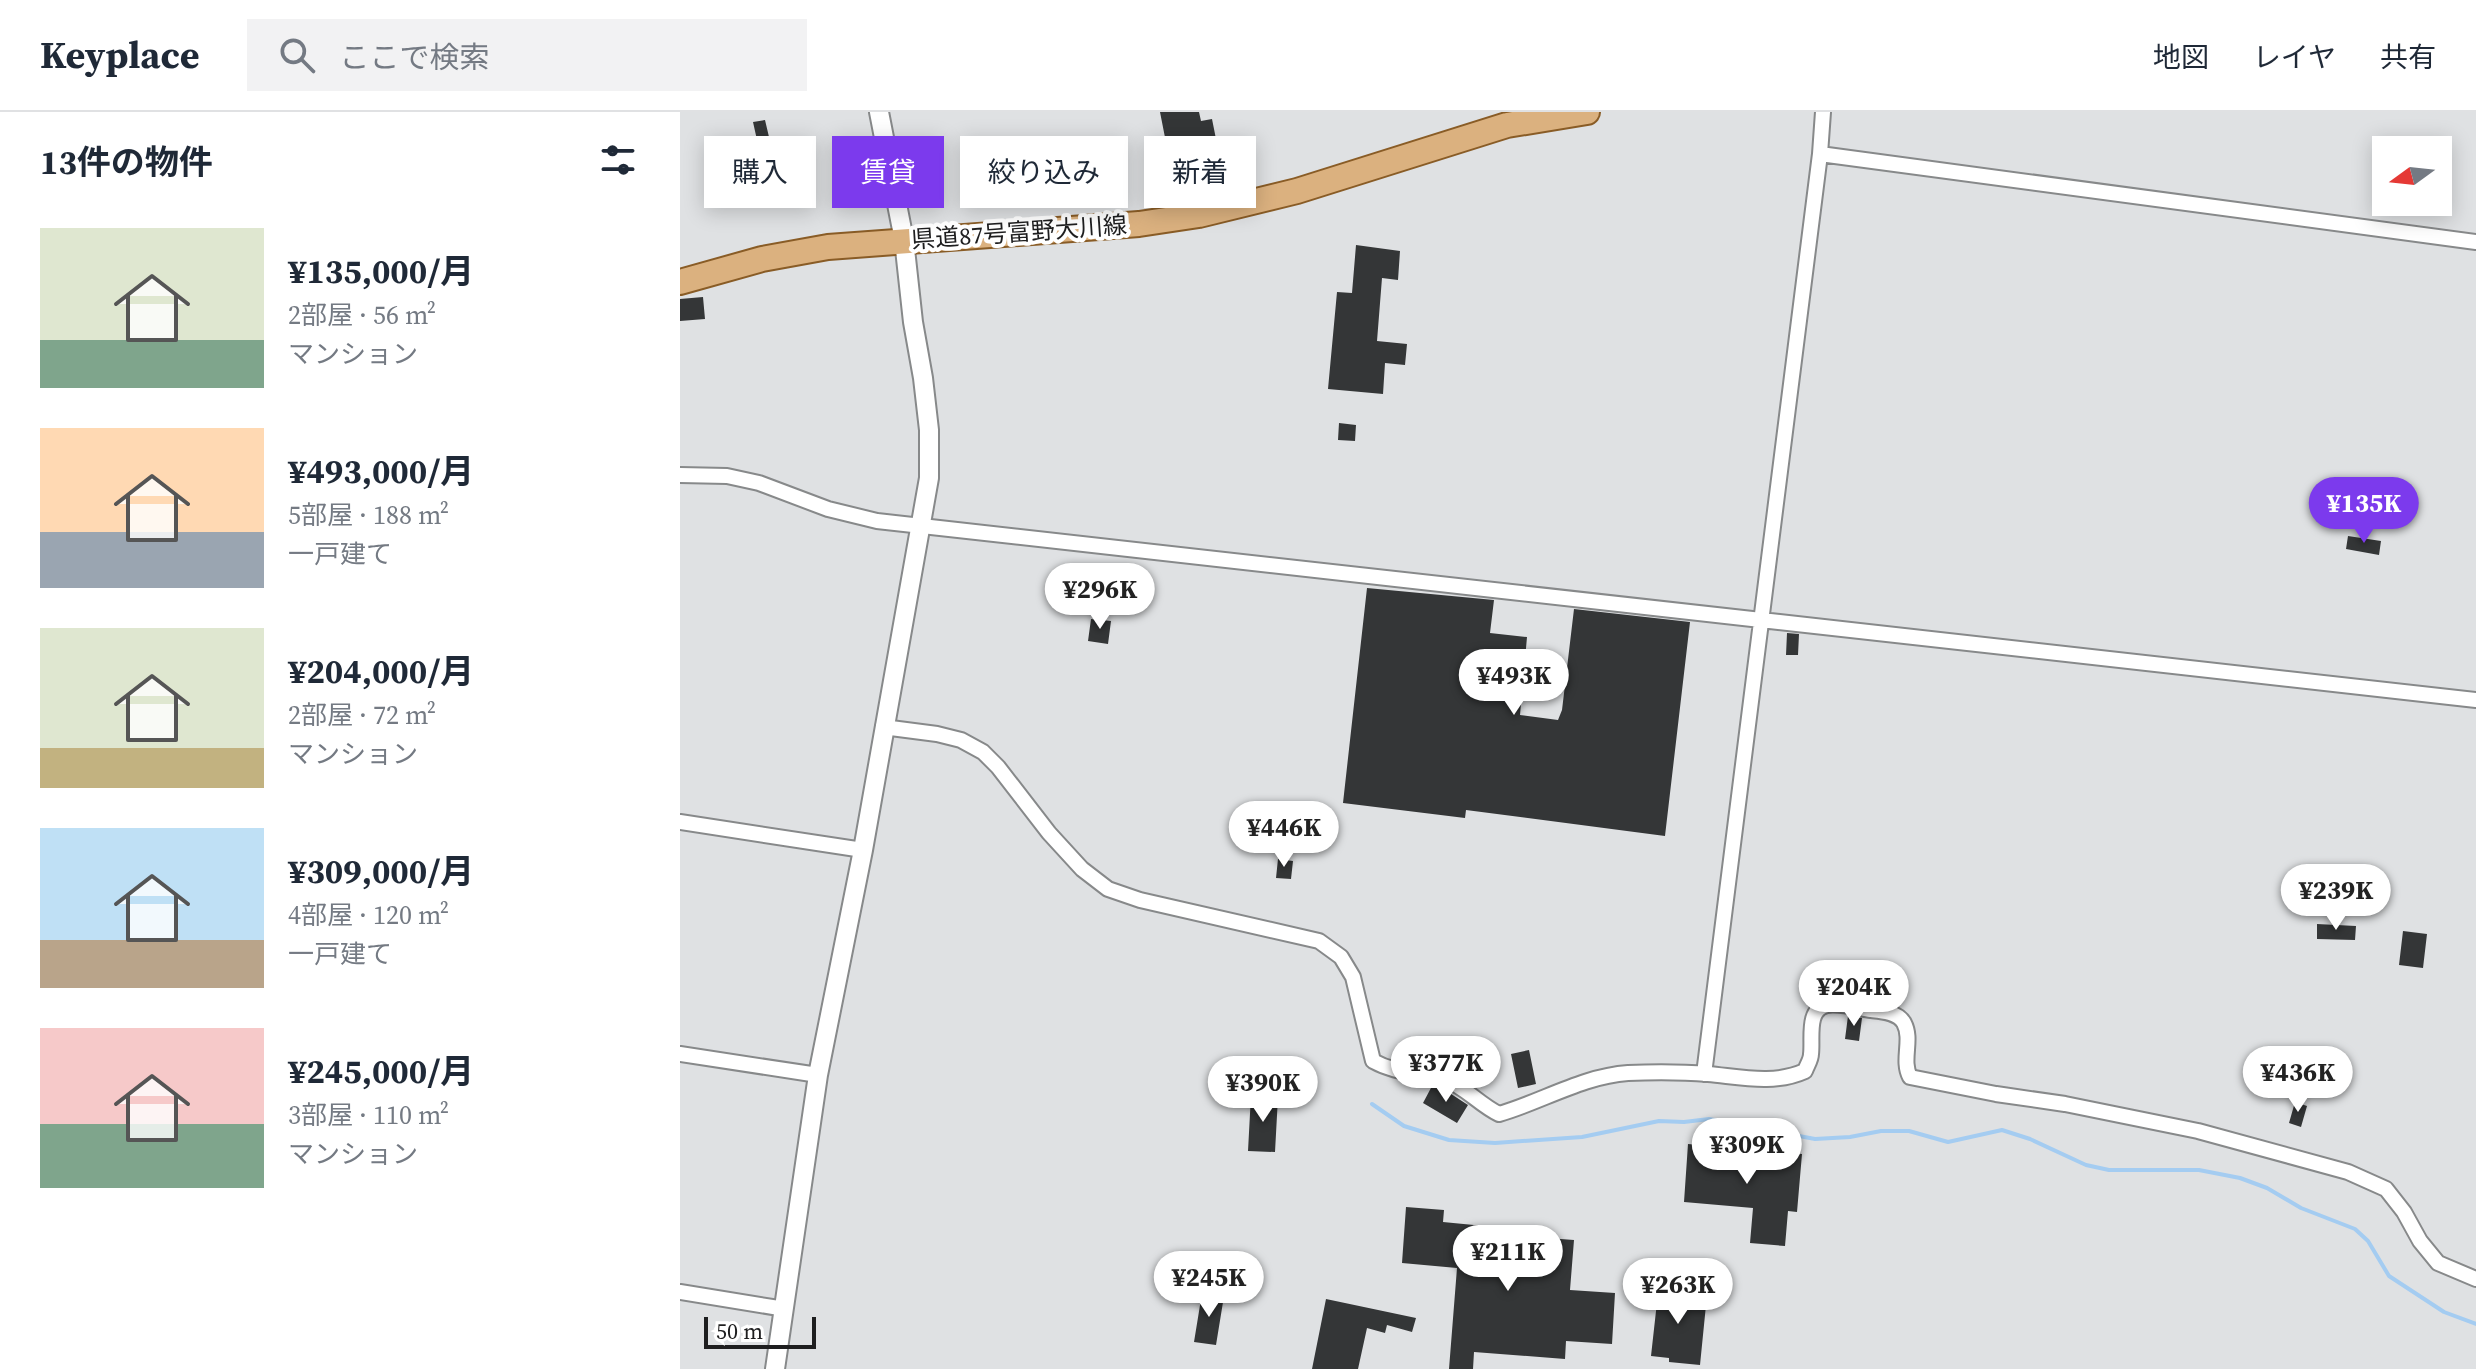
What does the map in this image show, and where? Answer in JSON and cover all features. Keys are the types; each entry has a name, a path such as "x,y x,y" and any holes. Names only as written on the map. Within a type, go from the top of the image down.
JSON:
{"main road":[{"name":"県道87号富野大川線","path":"680,282 762,259 828,247 1139,224 1199,215 1297,191 1507,125 1587,112"}],"street":[{"path":"775,1369 818,1075 863,850 929,478 929,430 904,240 879,112"},
{"path":"1704,1074 1823,112"},
{"path":"1820,154 2476,242"},
{"path":"680,475 727,476 759,483 828,509 877,521 2476,700"},
{"path":"883,727 937,734 961,740 983,752 1049,833 1082,869 1108,889 1140,900 1319,941 1341,957 1353,977 1373,1061 1389,1070 1448,1080 1483,1107 1499,1114 1581,1084 1624,1074 1704,1074 1772,1080 1789,1078 1805,1071 1811,1057 1812,1024 1817,1011 1827,1005 1882,1011 1896,1015 1904,1022 1908,1043 1905,1067 1910,1077 2198,1131 2348,1172 2386,1189 2438,1263 2476,1279"},
{"path":"680,822 863,850"},
{"path":"680,1054 818,1075"},
{"path":"680,1292 785,1309"}],"building":[{"path":"1160,112 1199,112 1201,121 1212,119 1215,136 1165,136"},
{"path":"765,120 769,136 756,136 753,122"},
{"path":"1356,245 1400,251 1398,280 1382,278 1377,341 1407,344 1405,365 1385,363 1383,394 1328,389 1337,292 1352,293"},
{"path":"703,297 705,319 680,321 680,299"},
{"path":"1339,423 1356,425 1355,441 1338,440"},
{"path":"2348,536 2381,541 2379,555 2346,549"},
{"path":"1367,588 1494,600 1490,633 1527,637 1520,715 1558,720 1562,710 1574,609 1690,622 1665,836 1466,810 1465,818 1343,803"},
{"path":"1091,619 1111,621 1108,644 1088,641"},
{"path":"1787,633 1799,634 1798,655 1786,655"},
{"path":"1278,859 1293,861 1291,879 1276,878"},
{"path":"2317,924 2356,926 2355,940 2317,939"},
{"path":"2403,931 2427,934 2423,968 2399,965"},
{"path":"1848,1016 1862,1018 1859,1041 1845,1039"},
{"path":"1529,1050 1536,1084 1518,1088 1511,1054"},
{"path":"1432,1086 1468,1105 1457,1123 1423,1103"},
{"path":"1251,1095 1278,1097 1275,1152 1248,1151"},
{"path":"2295,1102 2307,1106 2301,1127 2289,1123"},
{"path":"1688,1144 1802,1154 1797,1212 1788,1211 1785,1246 1750,1243 1753,1208 1684,1202"},
{"path":"1406,1207 1444,1210 1443,1222 1484,1226 1482,1250 1545,1255 1547,1238 1574,1240 1570,1290 1615,1293 1612,1344 1566,1341 1565,1359 1474,1352 1473,1369 1449,1369 1457,1268 1402,1263"},
{"path":"1659,1284 1693,1286 1692,1303 1706,1305 1700,1365 1669,1362 1669,1358 1651,1356"},
{"path":"1202,1293 1224,1296 1216,1345 1194,1342"},
{"path":"1326,1299 1416,1318 1412,1332 1387,1325 1385,1333 1367,1328 1358,1369 1312,1369"}],"waterway":[{"path":"1372,1104 1404,1126 1449,1140 1495,1143 1582,1137 1659,1121 1709,1119 1815,1139 1909,1131 1948,1142 2002,1130 2030,1139 2086,1165 2109,1170 2199,1170 2240,1178 2267,1188 2301,1208 2355,1229 2368,1241 2389,1276 2444,1312 2476,1324"}]}
